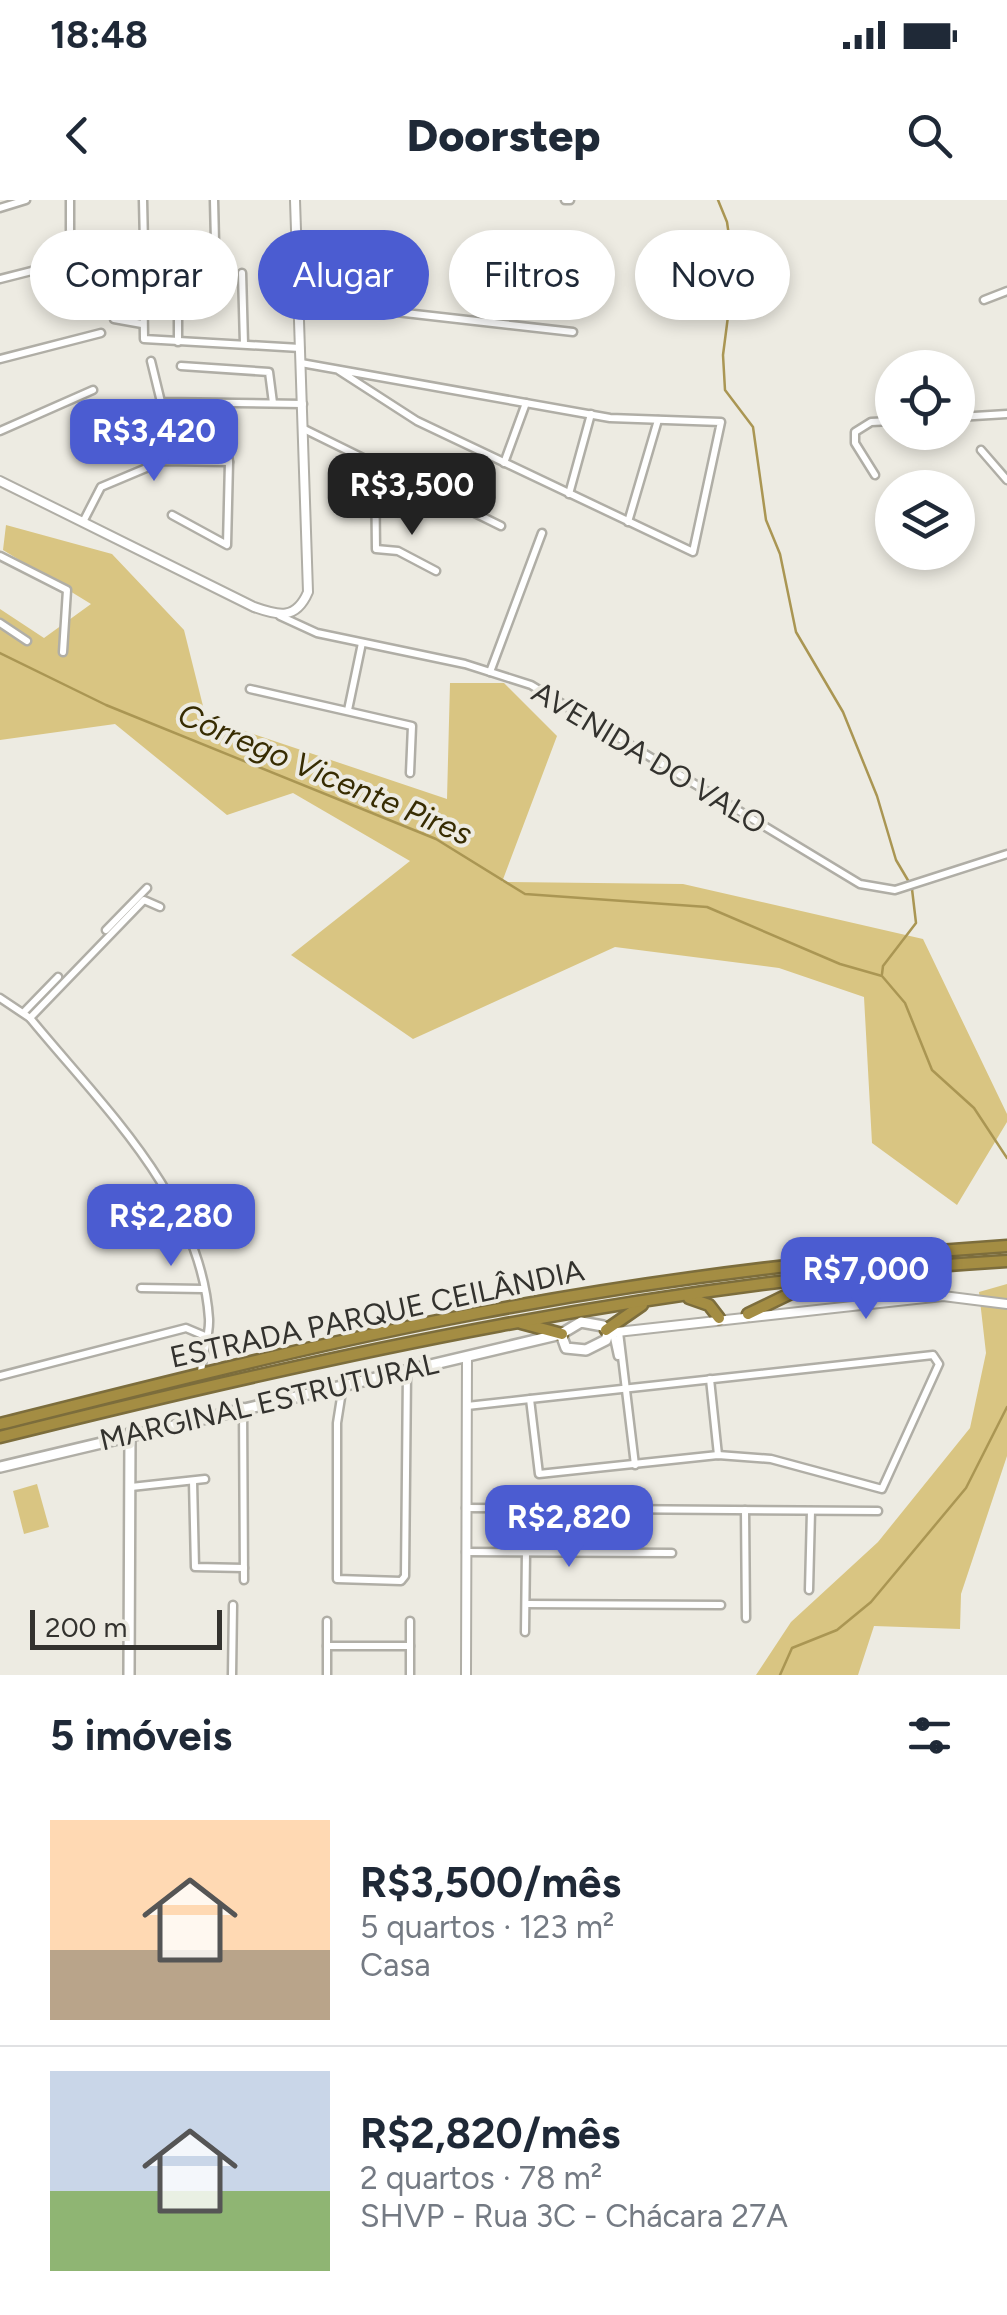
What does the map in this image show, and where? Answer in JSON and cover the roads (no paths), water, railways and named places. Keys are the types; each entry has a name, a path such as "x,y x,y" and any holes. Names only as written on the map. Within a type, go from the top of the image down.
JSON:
{"highway":[{"name":"ESTRADA PARQUE CEILÂNDIA","path":"0,1424 201,1374 506,1307 860,1258 1007,1246"},
{"name":"ESTRADA PARQUE CEILÂNDIA","path":"0,1437 276,1368 510,1321 827,1277 1007,1261"},
{"path":"748,1314 827,1277"},
{"path":"612,1332 623,1314 662,1298 694,1298 709,1305 719,1318"},
{"path":"510,1321 562,1337"}],"main road":[{"path":"582,1322 612,1332 602,1344 586,1350 562,1337 582,1322"},
{"name":"MARGINAL ESTRUTURAL","path":"0,1466 243,1406 342,1390 406,1370 562,1337"},
{"path":"129,1675 130,1433"}],"street":[{"path":"0,208 26,200"},
{"path":"70,200 70,230"},
{"path":"143,200 144,230"},
{"path":"214,200 215,230"},
{"path":"295,200 296,230"},
{"path":"0,279 30,272"},
{"path":"242,273 244,344"},
{"path":"984,300 1007,291"},
{"path":"429,316 573,332"},
{"path":"120,320 142,324"},
{"path":"142,320 144,340 300,348"},
{"path":"178,320 178,342"},
{"path":"0,481 280,616 296,611 308,592 299,320"},
{"path":"0,359 101,333"},
{"path":"152,361 161,402 303,404"},
{"path":"301,364 338,370 591,414 721,422 693,552 416,422 338,370"},
{"path":"180,366 269,372 273,403"},
{"path":"0,431 94,390"},
{"path":"504,463 526,403"},
{"path":"569,494 591,414"},
{"path":"975,416 1007,414"},
{"path":"628,522 658,420"},
{"path":"875,422 855,432 855,443 875,475"},
{"path":"304,429 501,526"},
{"path":"172,515 227,545 226,440"},
{"path":"980,450 1007,480"},
{"path":"83,522 101,488 163,461 229,462"},
{"path":"375,464 376,549 398,552 436,570"},
{"path":"490,672 542,533"},
{"path":"0,556 66,590 64,652"},
{"name":"AVENIDA DO VALO","path":"280,616 317,633 531,685 860,884 895,890 1007,854"},
{"path":"0,624 27,641"},
{"path":"348,710 362,643"},
{"path":"250,689 412,726 410,773"},
{"path":"27,1015 147,888"},
{"path":"27,1015 144,900 160,907"},
{"path":"0,998 27,1015 165,1184 202,1289 209,1322 201,1374"},
{"path":"140,1288 202,1289"},
{"path":"635,1465 612,1332 748,1314 956,1295 1007,1304"},
{"path":"0,1376 186,1328 198,1330 206,1337"},
{"path":"466,1406 906,1356 934,1355 938,1360 885,1488 771,1459 718,1454 540,1476 530,1400"},
{"path":"466,1675 467,1357"},
{"path":"342,1390 337,1423 337,1579 401,1581 405,1576 406,1370"},
{"path":"710,1378 718,1454"},
{"path":"243,1406 244,1580"},
{"path":"131,1487 205,1479"},
{"path":"193,1481 194,1567 244,1568"},
{"path":"466,1508 878,1512"},
{"path":"745,1510 746,1618"},
{"path":"809,1590 811,1511"},
{"path":"466,1552 672,1553"},
{"path":"526,1552 526,1632"},
{"path":"526,1604 721,1606"},
{"path":"232,1675 233,1605"},
{"path":"326,1621 327,1675"},
{"path":"410,1622 410,1675"},
{"path":"327,1646 410,1646"}],"waterway":[{"path":"718,200 727,222 734,270 723,355 725,390 753,427 766,520 780,554 796,632 843,712 877,796 896,860 909,882"},
{"name":"Córrego Vicente Pires","path":"0,653 106,705 436,839 525,894 707,907 840,964 882,976 905,1003 932,1070 974,1108 1007,1158"},
{"path":"882,974 883,966 916,923 912,889"},
{"name":"Córrego Vicente Pires","path":"780,1675 792,1648 837,1630 871,1602 966,1488 1007,1407"}]}
